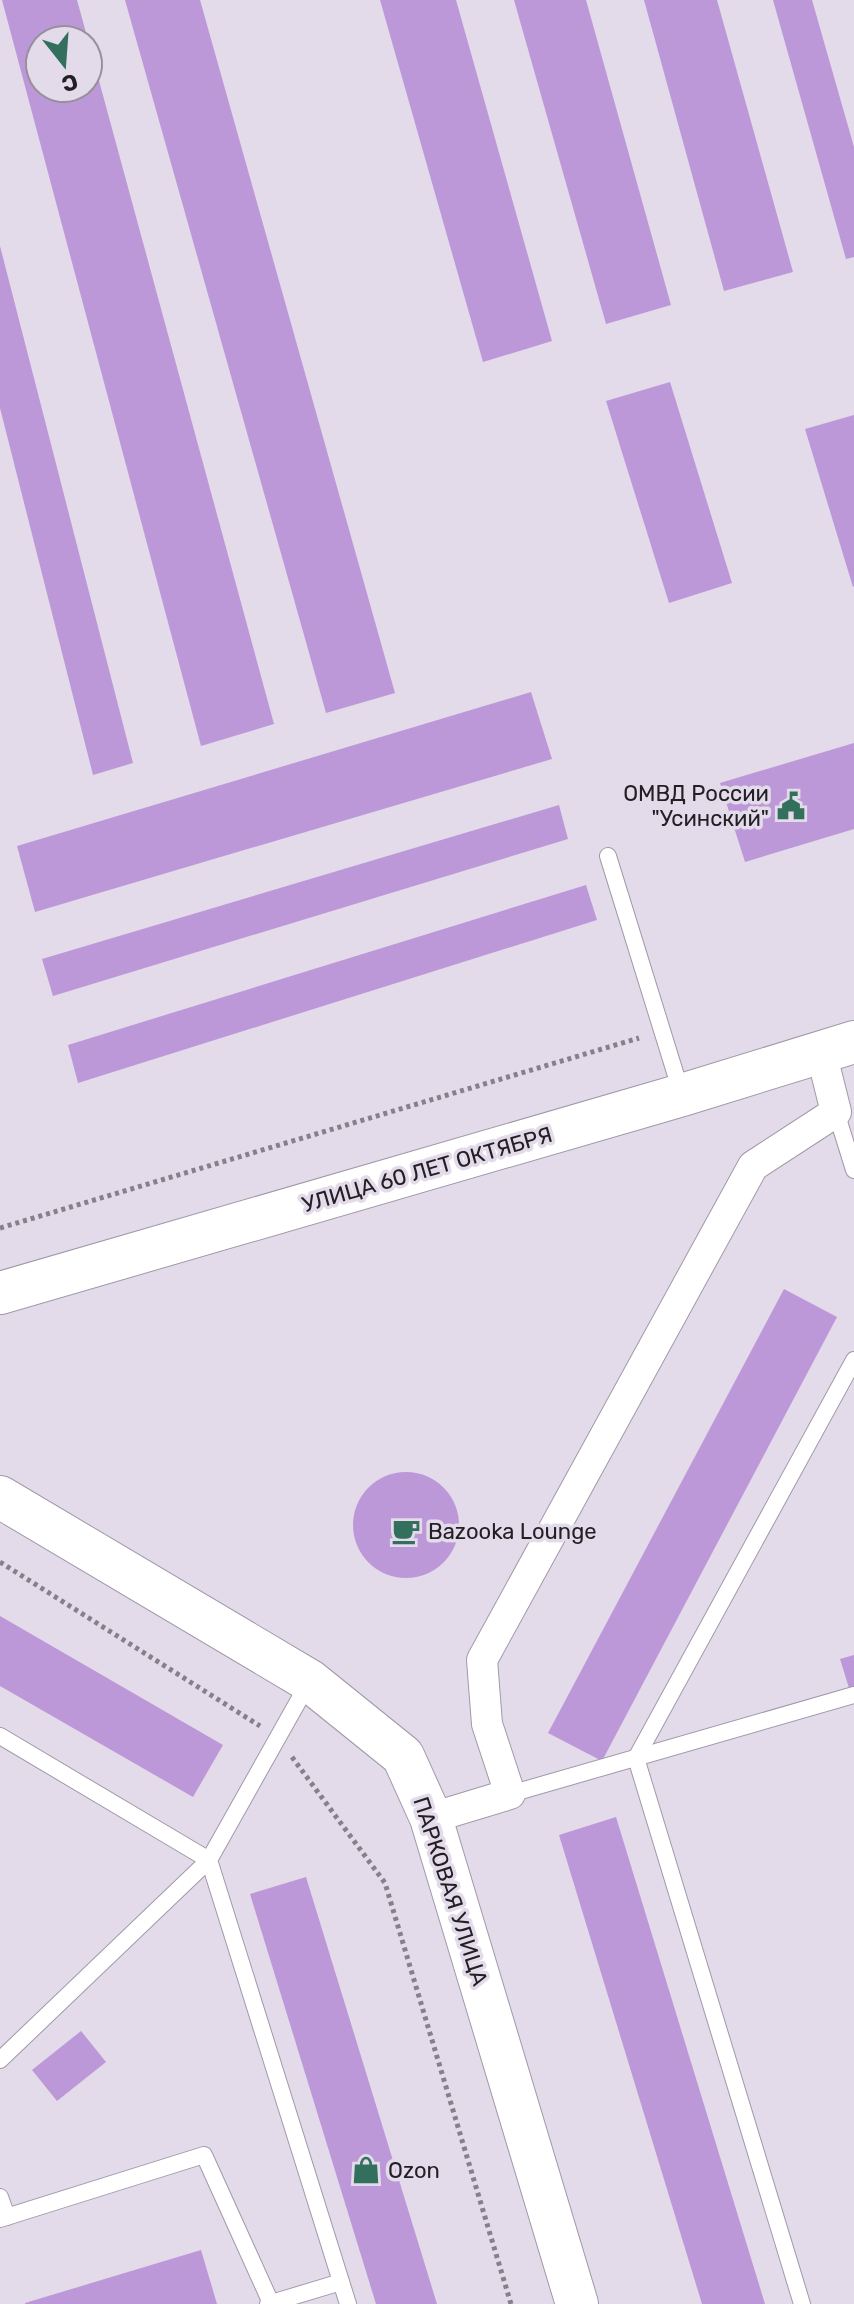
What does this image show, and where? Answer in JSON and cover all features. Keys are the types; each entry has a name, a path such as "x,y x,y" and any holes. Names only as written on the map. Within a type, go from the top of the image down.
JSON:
{"main road":[{"name":"УЛИЦА 60 ЛЕТ ОКТЯБРЯ","path":"0,1293 837,1047"},
{"name":"ПАРКОВАЯ УЛИЦА","path":"0,1497 310,1681 403,1756 431,1818 577,2304"}],"street":[{"path":"431,1818 510,1794 487,1724 482,1660 753,1166 836,1112 837,1047"}],"lane":[{"path":"608,856 682,1095"},
{"path":"836,1112 854,1170"},
{"path":"802,2304 636,1758 854,1360"},
{"path":"0,2060 209,1860 310,1681"},
{"path":"510,1794 854,1695"},
{"path":"0,1736 209,1860 348,2304"},
{"path":"0,2197 4,2218 204,2155 270,2304 341,2282"}],"path":[{"path":"0,1228 663,1031"},
{"path":"0,1562 277,1737 385,1883 511,2304"}],"building":[{"path":"2,0 77,0 84,24 24,24 24,82"},
{"path":"125,0 200,0 395,693 326,713"},
{"path":"380,0 456,0 552,341 483,362"},
{"path":"514,0 586,0 671,305 606,324"},
{"path":"644,0 717,0 793,272 724,291"},
{"path":"773,0 812,0 854,147 854,257 846,259"},
{"path":"104,99 274,724 201,746 30,104 104,104"},
{"path":"0,246 133,763 93,775 0,408"},
{"path":"670,382 732,583 669,603 606,401"},
{"path":"854,415 854,586 853,587 805,429"},
{"path":"531,692 552,759 35,912 17,846"},
{"name":"ОМВД России \"Усинский\"","path":"854,743 854,829 745,862 720,783"},
{"path":"559,805 568,839 53,996 42,959"},
{"path":"586,885 597,920 78,1083 68,1045"},
{"path":"784,1289 837,1317 602,1761 548,1733"},
{"name":"Bazooka Lounge","path":"406,1472 426,1476 443,1488 455,1505 459,1525 455,1545 443,1562 426,1574 406,1578 386,1574 369,1562 357,1545 353,1525 357,1505 369,1488 386,1476"},
{"path":"0,1616 223,1745 193,1797 0,1686"},
{"path":"854,1655 854,1687 849,1688 840,1659"},
{"path":"616,1817 765,2304 702,2304 559,1835"},
{"path":"306,1877 437,2304 376,2304 250,1894"},
{"path":"81,2031 106,2062 57,2101 32,2070"},
{"path":"201,2250 217,2304 25,2304 25,2303"}],"place":[{"name":"ОМВД России \"Усинский\"","path":"791,806"},
{"name":"Bazooka Lounge","path":"406,1531"},
{"name":"Ozon","path":"366,2170"}]}
